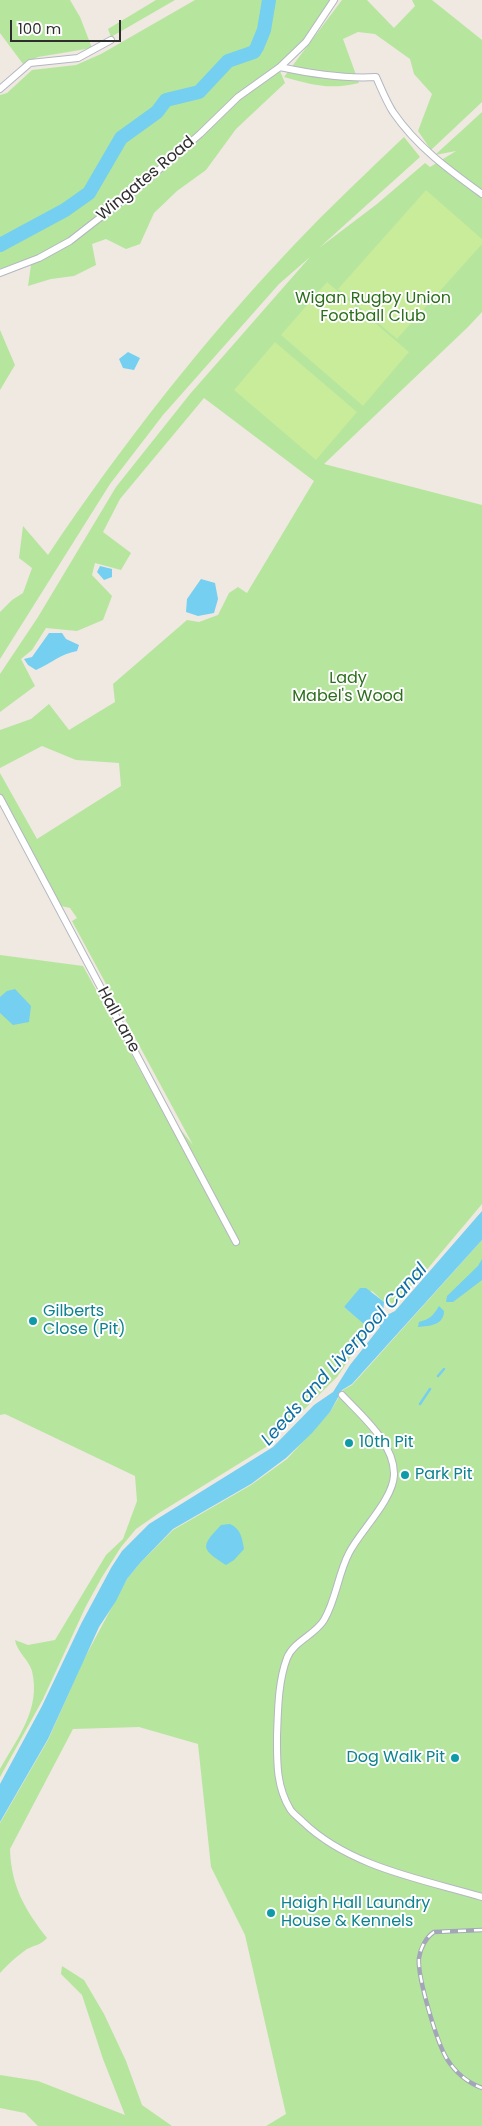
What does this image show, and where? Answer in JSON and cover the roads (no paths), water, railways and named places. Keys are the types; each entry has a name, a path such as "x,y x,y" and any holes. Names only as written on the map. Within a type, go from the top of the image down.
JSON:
{"street":[{"name":"Wingates Road","path":"0,273 39,258 70,241 145,182 200,134 238,97 280,67 306,42 334,0"},
{"path":"0,89 30,62 78,58 111,40"},
{"path":"280,67 327,76 376,77 393,111 416,140 439,163 482,194"},
{"name":"Hall Lane","path":"0,798 236,1242"},
{"path":"342,1395 372,1427 385,1446 393,1464 394,1477 390,1490 349,1553 323,1622 296,1645 288,1655 279,1694 276,1767 279,1784 290,1810 312,1831 339,1849 399,1873 482,1897"}],"water":[{"path":"128,352 140,358 134,370 123,368 119,359"},
{"path":"100,566 112,569 112,577 104,580 97,572"},
{"path":"201,579 215,583 218,599 214,613 198,616 186,612 187,599"},
{"path":"49,633 62,633 66,639 79,645 77,651 61,656 36,670 28,665 24,659 32,657"},
{"path":"15,989 31,1006 29,1022 13,1025 0,1013 0,997 7,991"},
{"path":"482,1211 482,1240 352,1384 342,1390 330,1412 312,1433 286,1458 251,1484 173,1529 127,1579 116,1601 99,1627 48,1739 0,1822 0,1784 42,1706 81,1624 122,1551 149,1524 273,1447 314,1405 333,1392 350,1365 380,1327 376,1320 364,1324 344,1307 360,1288 366,1288 384,1302 383,1313 385,1316 395,1311"},
{"path":"482,1259 482,1280 453,1302 446,1302 447,1296 478,1266"},
{"path":"439,1306 444,1311 439,1322 418,1327 419,1322 431,1317"},
{"path":"230,1524 239,1531 244,1549 234,1560 226,1565 212,1555 206,1547 209,1538 221,1525"}],"waterway":[{"path":"0,245 65,210 89,193 121,138 157,112 166,100 199,92 228,61 254,52 264,30 269,0"},
{"path":"438,1376 444,1369"},
{"path":"420,1404 430,1389"}],"railway":[{"path":"482,1930 434,1932 428,1937 419,1958 424,1994 443,2051 450,2064 458,2073 482,2088"}],"place":[{"name":"Gilberts Close (Pit)","path":"33,1321"},
{"name":"10th Pit","path":"349,1443"},
{"name":"Park Pit","path":"405,1475"},
{"name":"Dog Walk Pit","path":"455,1758"},
{"name":"Haigh Hall Laundry House & Kennels","path":"271,1913"}],"park label":[{"name":"Wigan Rugby Union Football Club","path":"373,308"},
{"name":"Lady Mabel's Wood","path":"348,688"}],"water label":[{"name":"Leeds and Liverpool Canal","path":"345,1355"}]}
